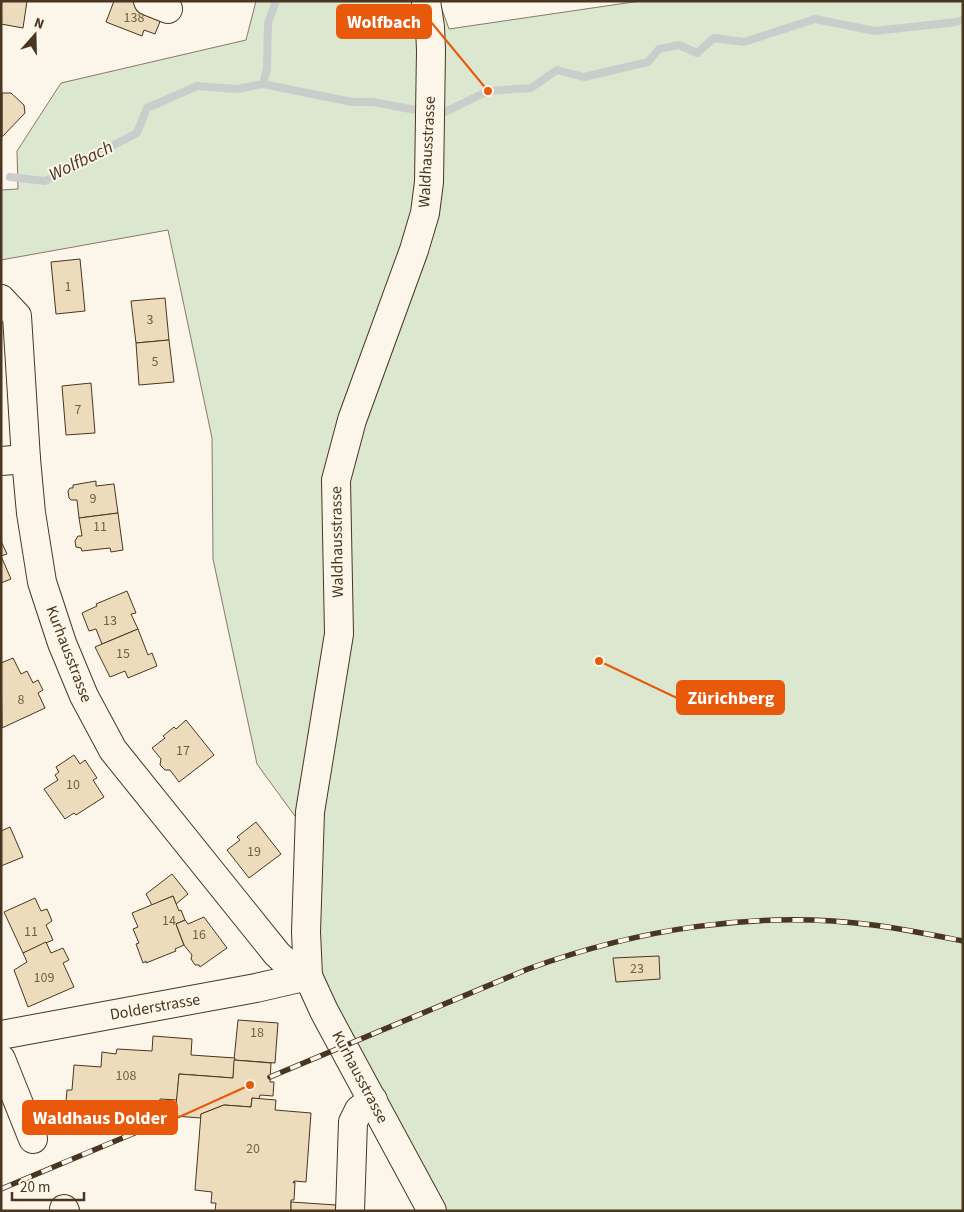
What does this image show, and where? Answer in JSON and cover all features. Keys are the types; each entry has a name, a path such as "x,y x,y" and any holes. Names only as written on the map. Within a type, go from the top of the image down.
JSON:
{"street":[{"name":"Waldhausstrasse","path":"308,976 306,932 310,812 339,634 336,480 352,420 414,250 425,213 429,182 431,50 426,1"},
{"name":"Kurhausstrasse","path":"1,299 18,316 13,460 31,513 42,582 62,643 84,696 112,750 277,954 289,965 308,976 324,1011 432,1211"},
{"path":"270,985 277,954"},
{"name":"Dolderstrasse","path":"1,1035 270,985 308,976"},
{"path":"1,1059 33,1139"},
{"path":"350,1211 353,1122 359,1110 373,1100"}],"green space":[{"path":"256,1 439,1 449,29 640,1 963,1 963,1211 434,1211 316,976 316,845 257,764 213,559 212,438 168,230 1,260 1,190 18,189 17,151 61,83 246,40"}],"building":[{"path":"1,1 27,1 23,28 1,24"},
{"path":"114,1 141,1 163,14 155,34 144,30 142,36 106,22"},
{"path":"2,93 11,93 24,105 25,113 2,137"},
{"path":"80,259 85,311 56,314 51,262"},
{"path":"165,298 169,340 136,343 131,301"},
{"path":"169,340 174,382 139,385 136,343"},
{"path":"91,383 95,433 66,435 62,386"},
{"path":"96,481 96,486 114,484 118,513 79,518 77,500 69,498 68,491 70,488 73,488 73,485"},
{"path":"118,513 123,550 111,552 110,548 82,551 81,548 76,547 75,541 78,536 82,536 79,518"},
{"path":"1,541 7,554 1,556"},
{"path":"1,556 11,579 1,583"},
{"path":"127,591 136,613 131,614 138,629 102,644 96,629 89,631 82,613 97,606 96,604"},
{"path":"138,629 148,655 152,653 157,666 128,678 125,671 110,677 95,647"},
{"path":"13,658 21,674 27,671 33,683 38,680 43,690 38,693 45,708 2,728 1,663"},
{"path":"186,720 214,755 179,782 170,770 165,770 160,765 161,759 152,748 165,738 163,736 174,727 176,729"},
{"path":"74,755 80,764 85,760 97,778 93,780 104,797 76,815 74,813 65,819 44,789 58,780 55,775 59,772 56,767"},
{"path":"256,822 281,854 249,878 227,850 240,840 237,837"},
{"path":"10,827 23,857 1,866 1,831"},
{"path":"172,874 188,894 176,904 173,896 152,905 146,894"},
{"path":"173,896 185,920 176,924 184,945 175,949 176,951 143,963 136,944 139,943 133,929 138,927 132,913"},
{"path":"35,898 41,911 47,909 52,921 46,925 53,940 23,953 4,912"},
{"path":"204,917 227,948 200,967 195,965 191,959 192,955 184,945 176,924 185,920 188,924"},
{"path":"46,942 51,953 63,948 69,960 63,963 74,987 28,1007 14,970 27,962 23,953"},
{"path":"659,956 660,979 616,982 613,958"},
{"path":"238,1020 278,1023 275,1063 234,1060"},
{"path":"153,1036 192,1039 191,1055 235,1058 233,1078 179,1074 177,1100 160,1099 159,1105 105,1101 104,1116 65,1113 67,1090 72,1090 74,1065 101,1067 102,1052 116,1054 117,1049 152,1051"},
{"path":"234,1060 271,1063 270,1082 274,1082 273,1096 260,1095 259,1099 252,1098 251,1107 224,1105 201,1114 201,1118 175,1116 179,1074 233,1078"},
{"path":"252,1098 276,1100 275,1110 311,1113 306,1182 294,1181 294,1200 291,1200 291,1211 215,1211 216,1203 211,1203 212,1192 195,1190 201,1114 224,1105 251,1107"},
{"path":"291,1202 336,1205 335,1211 291,1211"}],"waterway":[{"path":"263,84 267,69 268,23 276,1"},
{"name":"Wolfbach","path":"10,177 45,181 137,133 147,108 197,86 237,89 263,84 352,102 373,102 426,112 445,112 488,91 531,88 557,70 584,77 648,62 659,49 679,45 697,53 714,38 744,42 815,19 875,31 963,20"}],"railway":[{"path":"270,1077 528,969 612,943 654,934 698,926 785,920 873,925 963,941"},
{"path":"1,1189 175,1116"}],"place":[{"name":"Wolfbach","path":"488,91"},
{"name":"Zürichberg","path":"599,661"},
{"name":"Waldhaus Dolder","path":"250,1085"}]}
